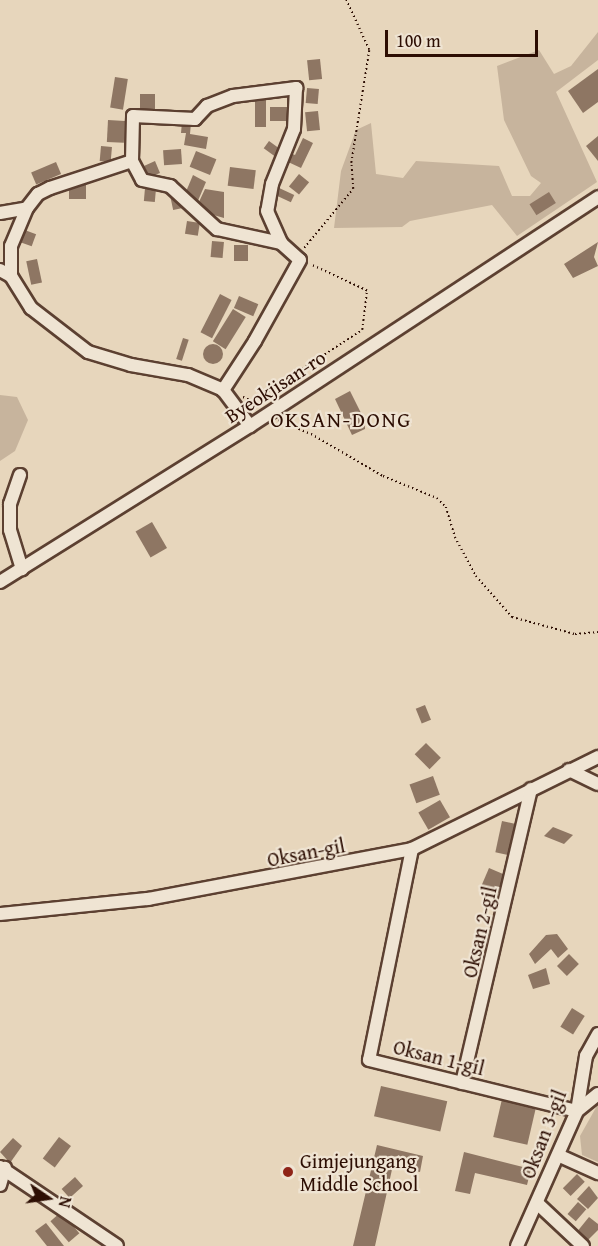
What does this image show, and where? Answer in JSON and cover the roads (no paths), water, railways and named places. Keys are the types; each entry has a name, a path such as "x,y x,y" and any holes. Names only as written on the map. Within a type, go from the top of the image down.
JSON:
{"street":[{"path":"222,390 255,341 296,256 281,243 267,211 273,184 294,129 296,88 233,96 207,106 195,119 133,116 132,161 142,180 170,186 217,230 281,243"},
{"path":"132,161 38,194 27,208 11,246 5,273 31,308 88,352 131,365 188,375 222,390 250,426"},
{"name":"Byeokjisan-ro","path":"0,582 250,426 598,197"},
{"path":"0,213 27,208"},
{"path":"20,476 10,504 10,530 22,568"},
{"name":"Oksan-gil","path":"0,914 159,897 412,849 598,757"},
{"path":"569,770 598,784"},
{"name":"Oksan 2-gil","path":"462,1083 531,789"},
{"name":"Oksan 1-gil","path":"412,849 369,1060 577,1111"},
{"name":"Oksan 3-gil","path":"518,1246 560,1156 577,1111 586,1056 598,1034"},
{"path":"577,1111 598,1094"},
{"path":"560,1156 598,1173"},
{"path":"0,1185 2,1167 117,1246"},
{"path":"537,1203 583,1246"}],"place":[{"name":"Gimjejungang Middle School","path":"288,1172"}],"district":[{"name":"OKSAN-DONG","path":"341,420"}]}
